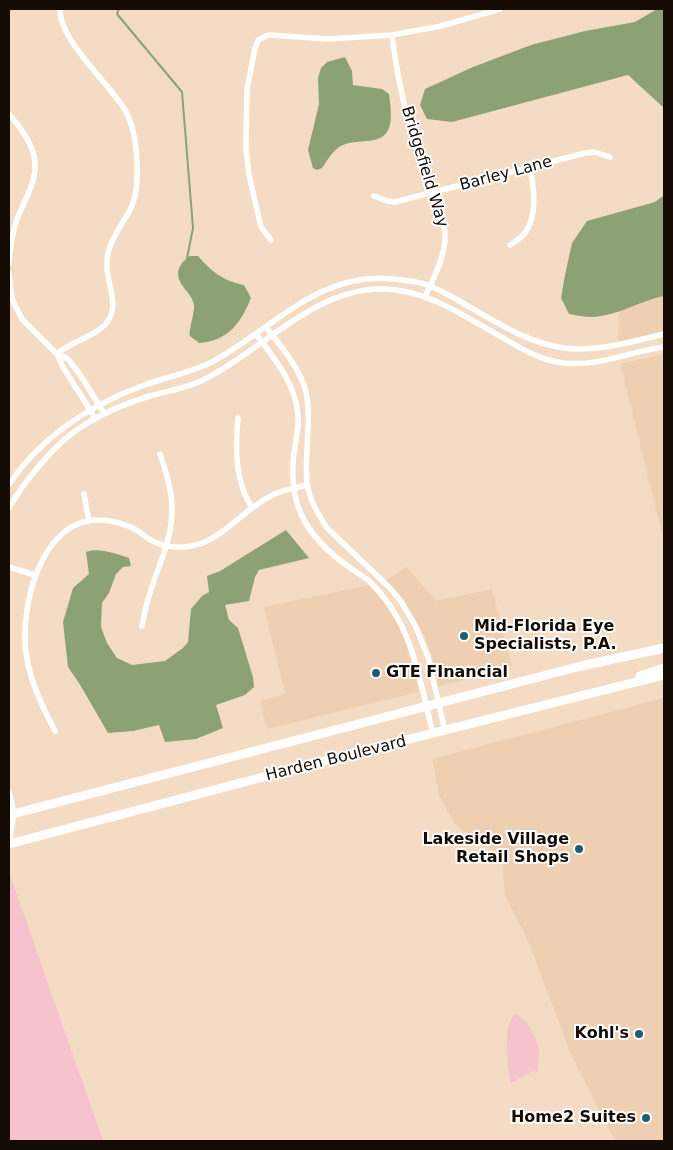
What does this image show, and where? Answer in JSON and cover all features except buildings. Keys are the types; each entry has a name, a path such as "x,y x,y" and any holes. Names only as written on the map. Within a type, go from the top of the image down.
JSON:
{"main road":[{"name":"Harden Boulevard","path":"11,814 581,666 664,648"},
{"path":"562,701 585,690 664,668"},
{"name":"Harden Boulevard","path":"9,843 664,675"},
{"path":"611,688 627,690 664,681"}],"street":[{"path":"57,354 67,346 101,328 110,317 113,306 106,267 108,252 133,203 138,180 135,138 130,119 119,101 71,40 61,19 60,9"},
{"path":"270,240 261,227 249,175 246,148 247,90 257,42 268,35 328,39 392,35 442,26 500,9"},
{"name":"Bridgefield Way","path":"392,35 400,85 409,123 442,217 444,239 440,260 425,297"},
{"path":"9,114 30,143 35,171 31,190 15,228 9,264"},
{"name":"Barley Lane","path":"374,196 395,202 585,153 594,152 610,157"},
{"path":"510,245 525,234 531,218 533,192 530,168"},
{"path":"9,273 10,291 18,312 57,354 95,418"},
{"path":"9,484 42,444 90,409 146,384 201,367 256,334 306,299 333,286 352,281 377,278 393,279 430,286 531,339 562,348 587,349 612,346 664,334"},
{"path":"9,508 21,488 60,444 76,430 95,418 151,396 180,389 220,372 312,309 352,293 384,289 425,297 444,304 525,351 563,363 583,364 664,347"},
{"path":"266,327 301,378 306,390 309,414 307,485 321,519 389,587 415,625 425,648 445,731"},
{"path":"256,334 285,375 296,406 298,431 292,472 294,489 301,514 321,545 372,583 391,606 409,640 433,734"},
{"path":"57,354 68,359 80,374 104,413"},
{"path":"72,381 80,374"},
{"path":"238,418 236,448 238,467 243,492 252,508"},
{"path":"142,626 146,603 170,534 172,509 169,484 160,454"},
{"path":"55,731 36,692 26,653 25,624 34,575 56,540 76,526 96,520 117,522 137,530 156,543 189,547 204,542 270,496 307,485"},
{"path":"84,494 89,521"},
{"path":"9,567 34,575"},
{"path":"9,792 11,814 9,843"}],"shaded area":[{"path":"657,9 664,9 664,108 628,75 452,122 427,119 420,105 425,89 473,67 531,45 585,31 635,22"},
{"path":"345,57 352,71 353,85 382,89 389,94 391,115 389,128 381,138 350,143 339,147 322,168 317,170 313,168 308,150 319,104 318,78 321,68 327,62"},
{"path":"664,195 664,296 601,316 589,317 569,314 561,298 565,275 572,243 587,221 655,202"},
{"path":"190,256 198,256 218,275 244,285 251,298 238,323 226,334 209,342 199,343 190,336 194,305 178,274 179,268"},
{"path":"664,296 664,331 618,342 619,311"},
{"path":"664,354 664,541 620,364"},
{"path":"286,530 309,558 259,570 255,577 249,601 225,605 229,620 238,628 253,677 254,687 245,695 216,705 223,728 196,739 165,742 159,725 133,731 108,733 68,667 63,622 73,588 89,574 86,552 96,550 129,558 131,566 123,567 116,574 109,593 102,603 101,627 107,643 117,658 132,665 165,661 183,648 188,642 191,609 202,596 209,592 207,576 220,571"},
{"path":"407,567 436,601 492,589 512,666 438,687 432,657 425,637 403,599 386,580"},
{"path":"369,585 388,608 399,627 405,641 419,692 267,729 260,701 285,694 264,607"},
{"path":"664,698 664,1141 615,1141 572,1057 527,938 505,896 502,861 497,852 478,842 454,823 439,795 432,759"},
{"path":"9,872 103,1141 9,1141"},
{"path":"515,1014 524,1020 532,1030 538,1047 539,1057 538,1072 533,1071 511,1083 507,1057 507,1036 508,1027"}],"waterway":[{"path":"119,9 117,14 182,92 193,228 187,258"}],"place":[{"name":"Mid-Florida Eye Specialists, P.A.","path":"464,636"},
{"name":"GTE FInancial","path":"376,673"},
{"name":"Lakeside Village Retail Shops","path":"579,849"},
{"name":"Kohl's","path":"639,1034"},
{"name":"Home2 Suites","path":"646,1118"}]}
